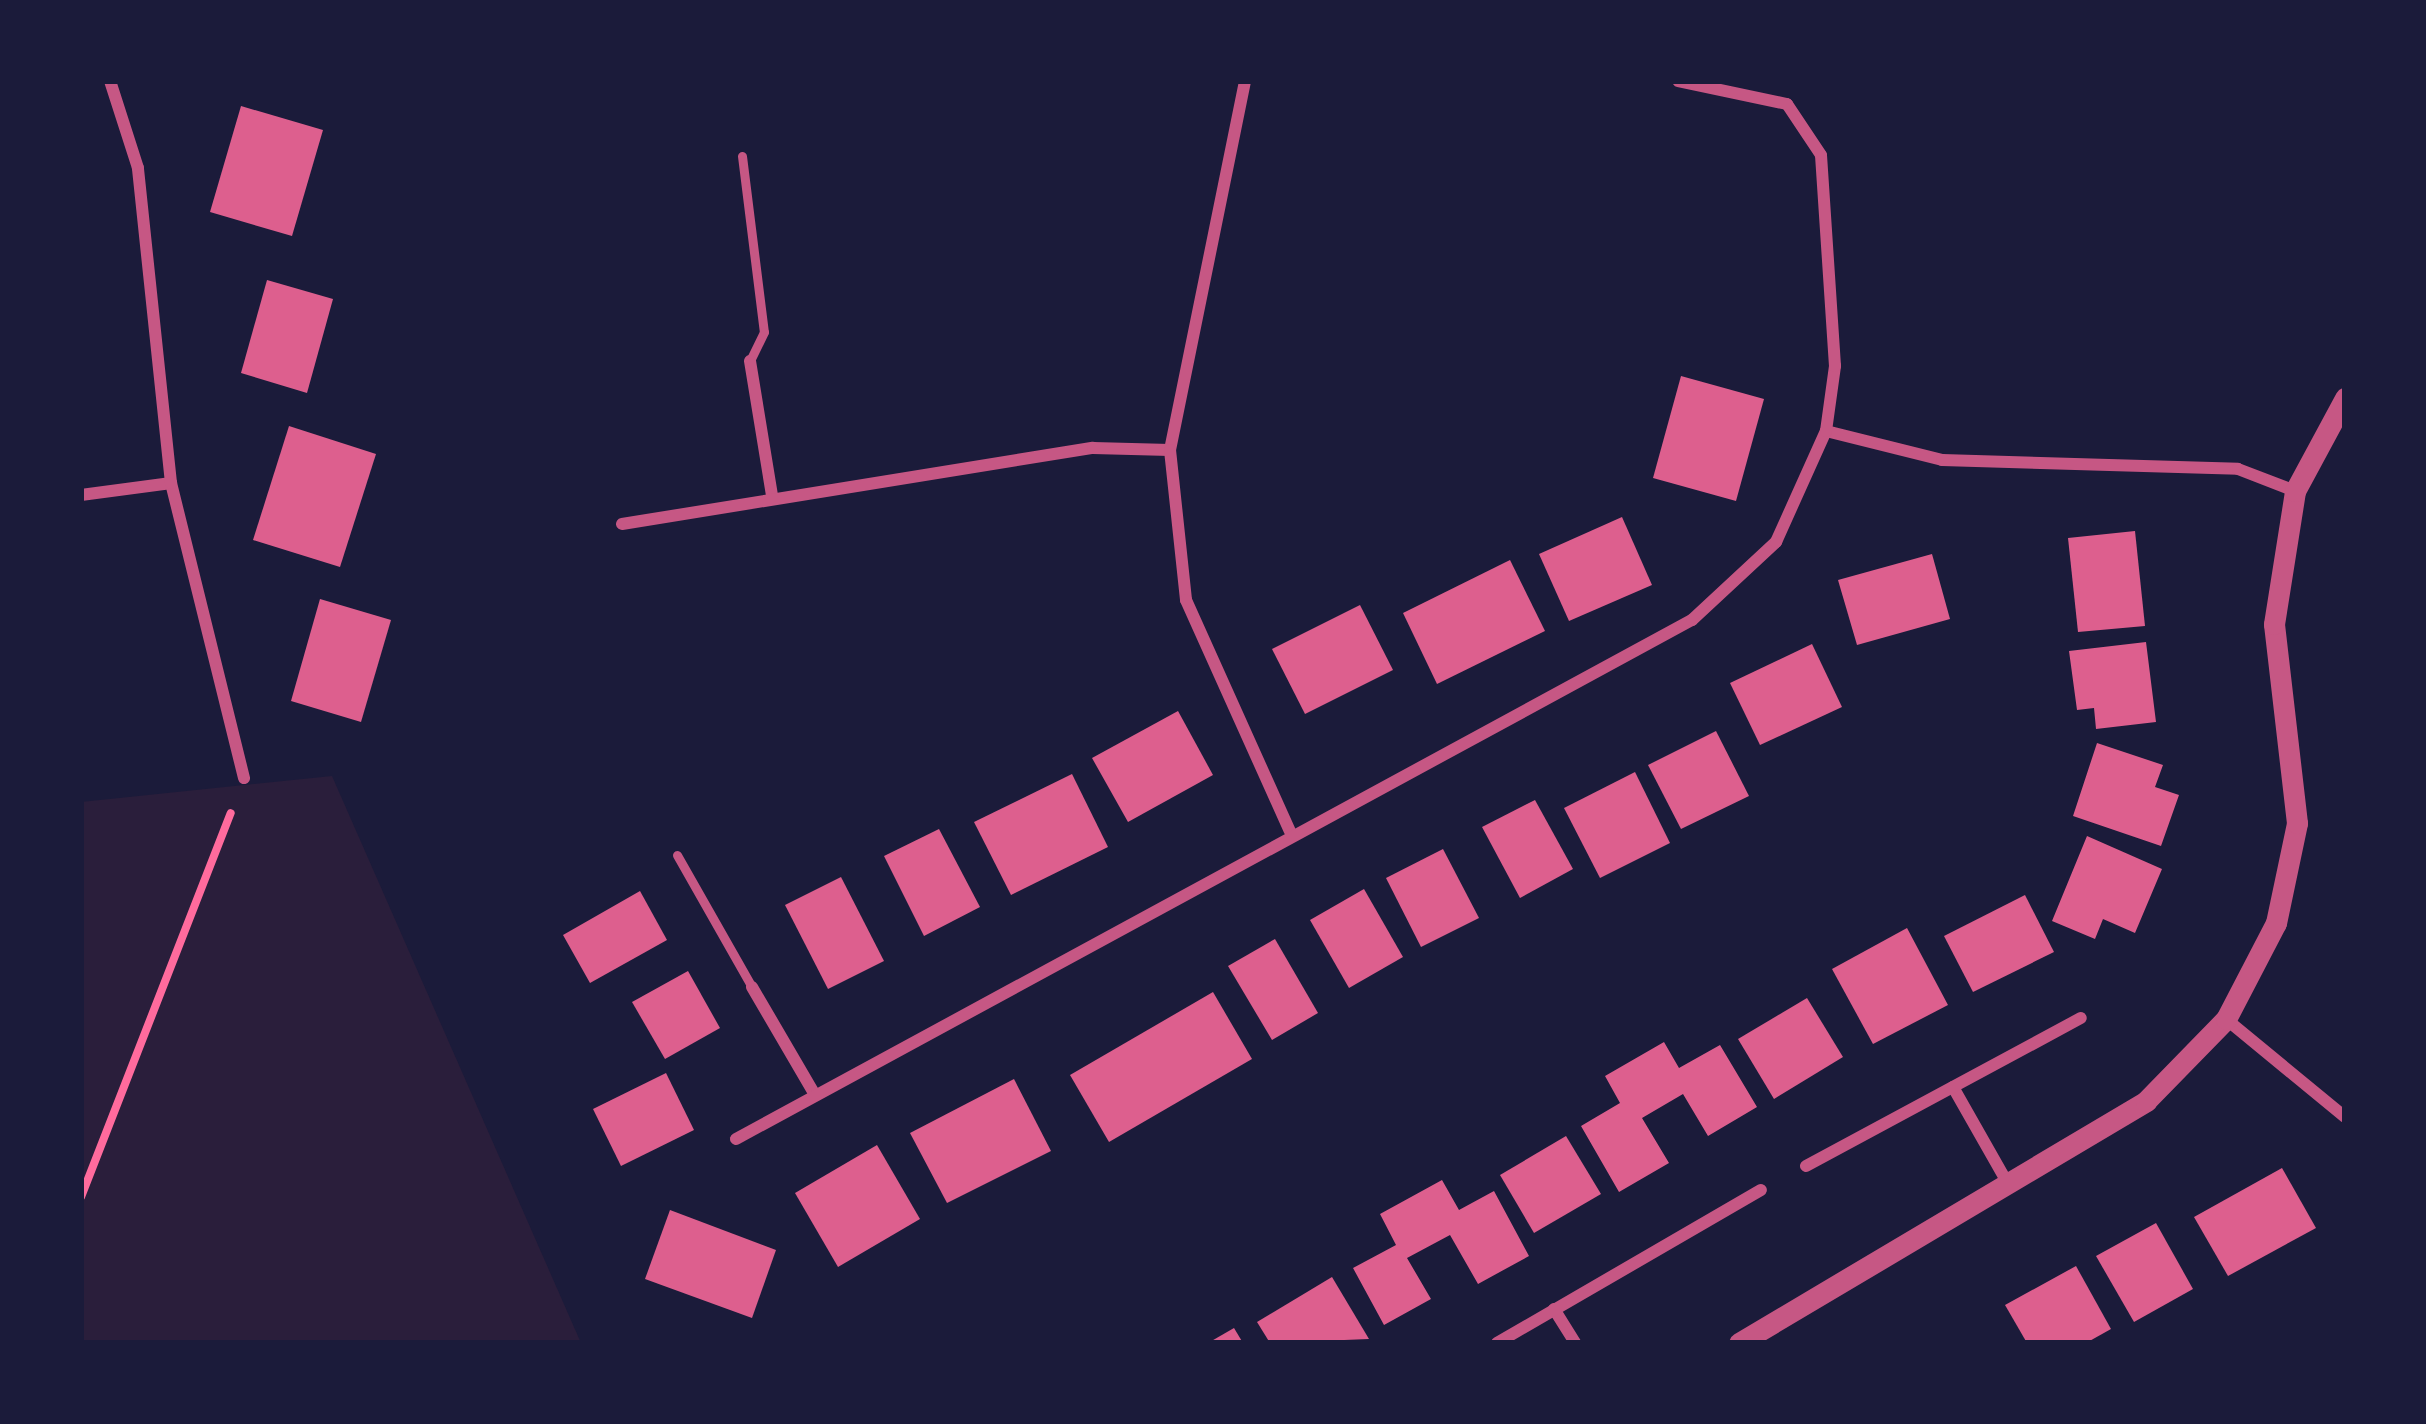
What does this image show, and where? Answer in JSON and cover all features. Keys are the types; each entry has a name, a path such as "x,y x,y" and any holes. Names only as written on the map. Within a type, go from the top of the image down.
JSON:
{"street":[{"path":"110,81 138,168 171,483 244,778"},
{"path":"1245,81 1170,450 1186,600 1290,831"},
{"path":"736,1139 1734,588 1776,542 1826,431 1827,266 1809,124 1787,104 1678,81"},
{"path":"750,361 772,496"},
{"path":"1739,1343 2146,1101 2226,1019 2276,923 2297,823 2273,624 2295,491 2345,398"},
{"path":"1826,431 1991,464 2238,469 2295,491"},
{"path":"622,524 772,496 1093,448 1170,450"},
{"path":"81,496 171,483"},
{"path":"752,987 815,1095"},
{"path":"1806,1166 2081,1018"},
{"path":"2226,1019 2345,1118"},
{"path":"1953,1087 2008,1184"},
{"path":"1497,1343 1761,1190"},
{"path":"1554,1309 1575,1343"}],"lane":[{"path":"742,156 764,332 750,361"},
{"path":"677,855 752,987"}],"path":[{"path":"81,1197 244,778"}],"shaded area":[{"path":"332,776 581,1343 81,1343 81,802"}],"building":[{"path":"241,106 323,130 292,236 210,212"},
{"path":"267,280 333,299 307,393 241,373"},
{"path":"1681,376 1764,399 1736,501 1653,478"},
{"path":"289,426 376,454 340,567 253,540"},
{"path":"1622,517 1652,585 1569,621 1539,554"},
{"path":"2135,531 2145,626 2078,632 2068,538"},
{"path":"1932,554 1950,619 1857,645 1838,580"},
{"path":"1510,560 1545,631 1437,684 1403,613"},
{"path":"320,599 391,620 361,722 291,701"},
{"path":"1360,605 1393,670 1305,714 1272,649"},
{"path":"2146,642 2156,722 2096,729 2094,708 2077,710 2069,651"},
{"path":"1812,644 1842,707 1760,745 1730,683"},
{"path":"1178,711 1213,775 1128,822 1092,758"},
{"path":"1716,731 1749,796 1681,829 1648,765"},
{"path":"2097,743 2163,765 2155,787 2179,795 2161,846 2073,816"},
{"path":"1635,772 1670,843 1600,878 1564,808"},
{"path":"1072,774 1108,847 1011,895 974,822"},
{"path":"1535,800 1573,869 1520,898 1482,827"},
{"path":"939,829 980,907 924,936 884,856"},
{"path":"2087,836 2162,869 2135,933 2103,919 2095,939 2052,921"},
{"path":"1443,849 1479,918 1421,947 1386,878"},
{"path":"841,877 884,961 828,989 785,905"},
{"path":"1364,889 1403,957 1349,988 1310,920"},
{"path":"640,891 667,940 590,983 563,935"},
{"path":"2025,895 2054,952 1973,992 1944,936"},
{"path":"1907,928 1948,1005 1873,1044 1832,969"},
{"path":"1275,939 1318,1013 1272,1040 1228,966"},
{"path":"688,971 720,1028 665,1059 632,1002"},
{"path":"1213,992 1252,1059 1109,1142 1070,1075"},
{"path":"1807,998 1843,1057 1774,1099 1738,1039"},
{"path":"1664,1042 1679,1068 1720,1045 1757,1107 1708,1136 1683,1094 1642,1118 1669,1163 1619,1192 1581,1126 1620,1103 1605,1076"},
{"path":"666,1073 694,1130 621,1166 593,1109"},
{"path":"1014,1079 1051,1151 947,1203 910,1133"},
{"path":"1566,1136 1601,1194 1534,1233 1500,1175"},
{"path":"877,1145 920,1219 838,1267 795,1193"},
{"path":"2282,1168 2316,1228 2228,1276 2194,1217"},
{"path":"1442,1180 1459,1210 1494,1191 1529,1256 1478,1284 1450,1235 1407,1258 1431,1299 1384,1325 1353,1268 1396,1245 1380,1214"},
{"path":"670,1210 776,1250 752,1318 645,1279"},
{"path":"2156,1223 2193,1289 2134,1322 2096,1256"},
{"path":"2076,1266 2111,1329 2086,1343 2027,1343 2005,1305"},
{"path":"1332,1277 1369,1339 1270,1343 1257,1322"},
{"path":"1234,1328 1243,1343 1208,1343"}]}
